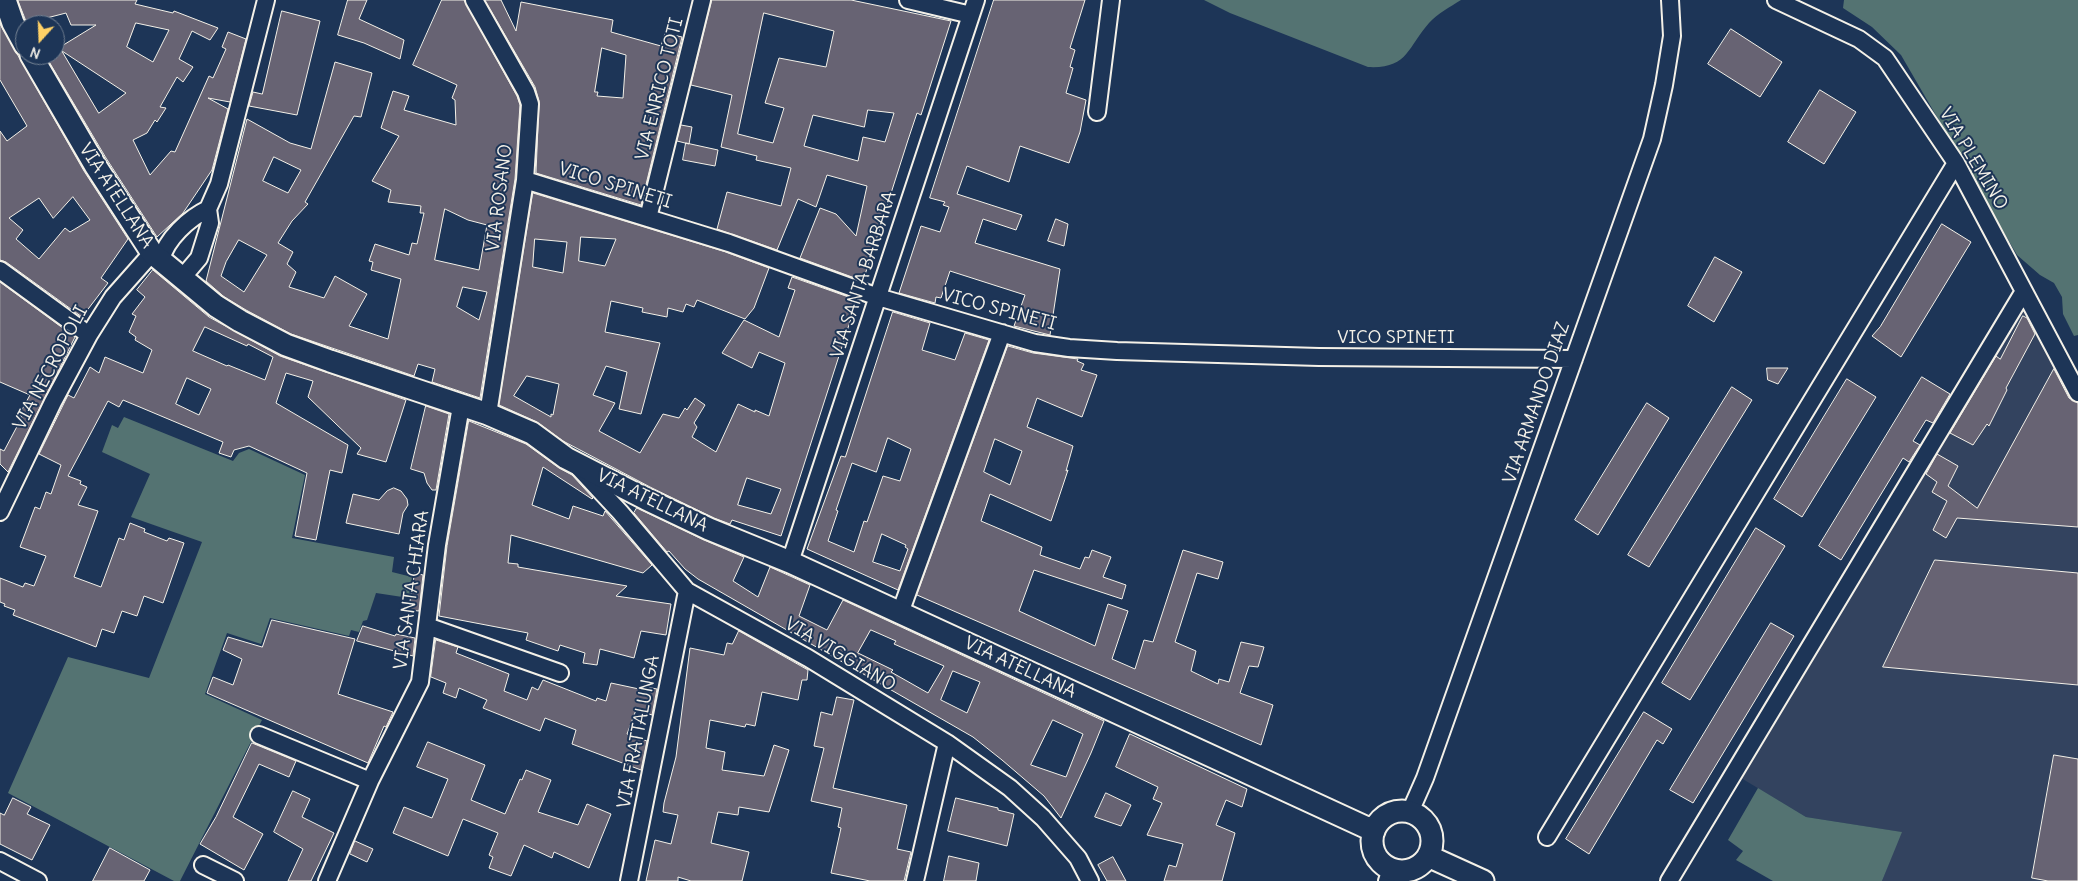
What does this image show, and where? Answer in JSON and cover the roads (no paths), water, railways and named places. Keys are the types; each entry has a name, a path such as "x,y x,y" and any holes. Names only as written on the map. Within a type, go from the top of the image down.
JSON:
{"main road":[{"path":"5,0 15,27"},
{"name":"VIA ATELLANA","path":"37,65 95,165 156,257 216,306 240,321 286,344 488,414 532,433 573,461 709,530 790,562 1374,831"},
{"path":"1401,811 1410,812 1420,817 1428,825 1432,841 1428,856 1421,864 1412,869 1389,875 1375,854 1372,843 1374,831 1384,817 1401,811"},
{"path":"1428,856 1483,881"}],"street":[{"path":"182,278 199,258 210,223 208,209 218,184 266,0"},
{"name":"VIA ROSANO","path":"474,0 526,92 530,104 525,180 488,414"},
{"name":"VIA ENRICO TOTI","path":"648,218 702,0"},
{"path":"908,0 973,7"},
{"path":"1097,112 1111,0"},
{"name":"VIA ARMANDO DIAZ","path":"1410,812 1428,769 1652,139 1672,36 1670,0"},
{"name":"VIA PLEMINO","path":"1776,0 1859,39 1886,58 1956,163 2078,393"},
{"name":"VIA SANTA BARBARA","path":"790,562 973,7"},
{"path":"1547,837 1956,163"},
{"name":"VICO SPINETI","path":"525,180 729,243 878,297 1035,344 1117,351 1319,357 1574,359"},
{"name":"VIA NECROPOLI","path":"0,512 89,335 113,297 156,257 163,253 172,238 199,213 208,209"},
{"path":"0,270 89,335"},
{"path":"1669,881 2024,291"},
{"path":"900,613 1002,333"},
{"name":"VIA SANTA CHIARA","path":"327,881 370,781 420,682 437,545 461,406"},
{"name":"VIA VIGGIANO","path":"573,461 620,512 686,591 808,658 946,743 1010,788 1043,818 1078,858 1090,881"},
{"name":"VIA FRATTALUNGA","path":"629,881 686,591"},
{"path":"427,626 560,673"},
{"path":"259,734 370,781"},
{"path":"915,881 946,743"},
{"path":"0,861 38,881"},
{"path":"203,865 235,881"}]}
